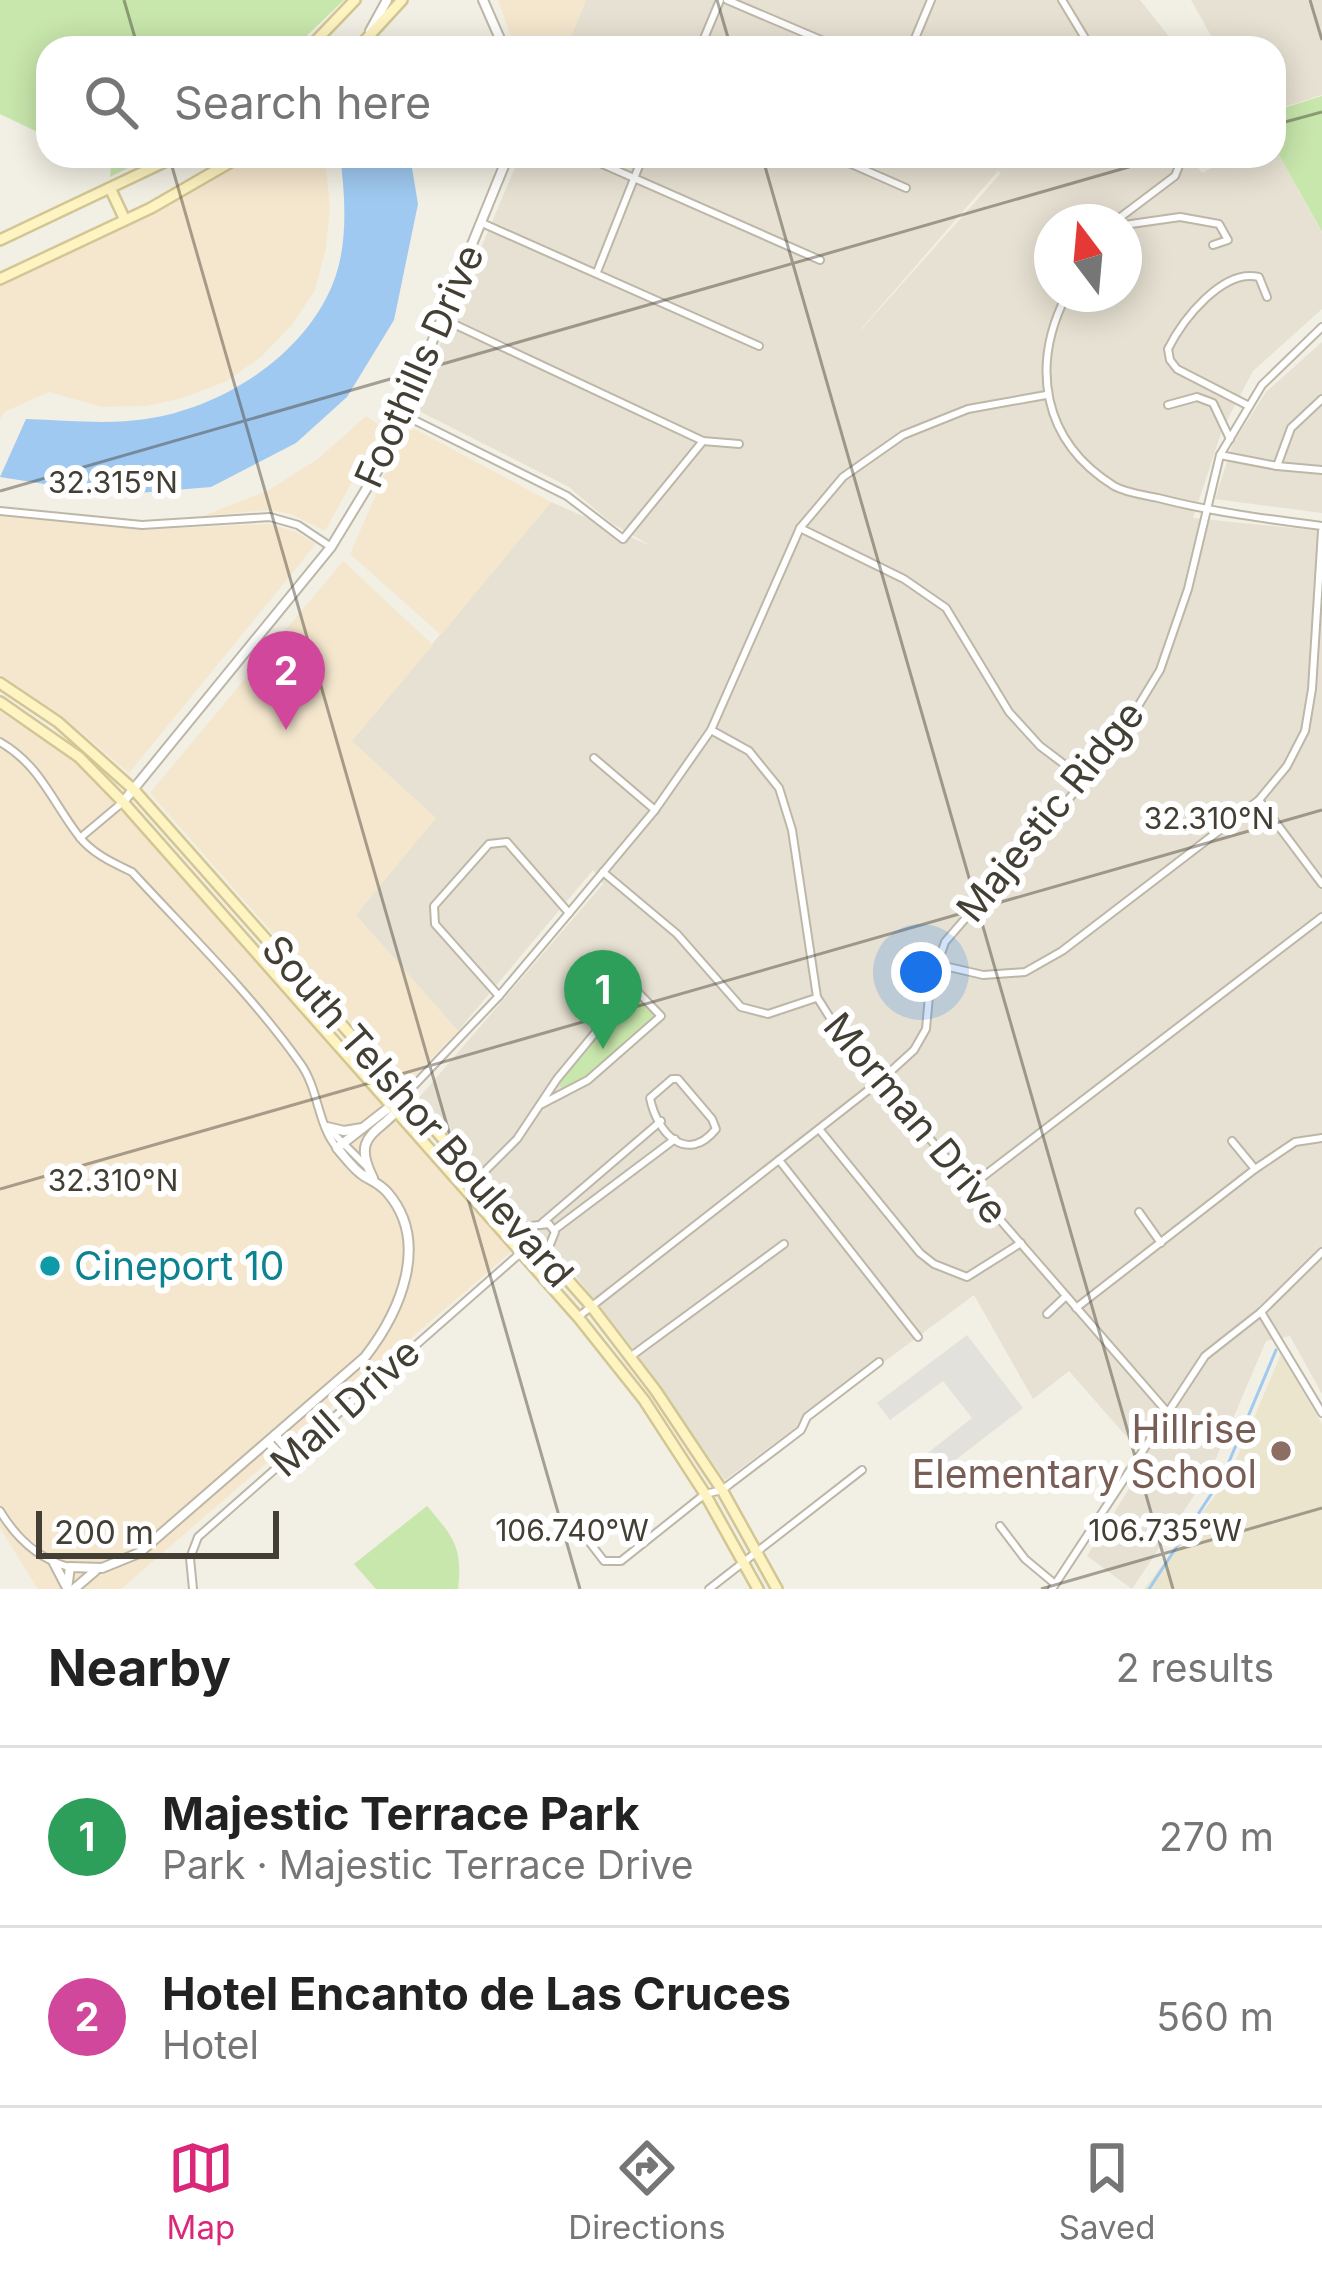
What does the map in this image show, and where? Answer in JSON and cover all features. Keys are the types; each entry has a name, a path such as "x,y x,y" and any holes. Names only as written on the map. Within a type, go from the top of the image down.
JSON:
{"main road":[{"path":"320,36 355,0"},
{"path":"367,36 402,0"},
{"path":"0,240 152,168"},
{"path":"0,279 125,220 220,168"},
{"path":"110,188 125,220"},
{"name":"South Telshor Boulevard","path":"0,683 58,722 134,790 591,1306 722,1490 777,1589"},
{"name":"South Telshor Boulevard","path":"0,702 79,757 123,802 578,1317 644,1400 758,1589"}],"street":[{"path":"367,36 387,0"},
{"path":"483,0 498,36"},
{"path":"706,36 724,0 811,36"},
{"path":"915,36 931,0"},
{"path":"1063,0 1084,36"},
{"name":"Foothills Drive","path":"80,838 134,790 332,547 384,460 404,416 503,168"},
{"path":"613,168 820,260"},
{"path":"597,272 638,168"},
{"path":"860,168 906,188"},
{"path":"1139,204 1178,168"},
{"path":"1142,220 1177,217 1219,224 1228,240 1213,245"},
{"path":"482,223 759,346"},
{"path":"1250,406 1177,369 1168,349 1228,280 1254,275 1267,297"},
{"path":"936,964 983,975 1025,972 1062,951 1259,800 1287,766 1305,731 1322,528 1208,511 1116,488 1066,442 1046,395 1046,350 1060,312"},
{"path":"443,319 703,441 740,444"},
{"name":"Majestic Ridge","path":"578,1317 914,1050 926,1029 944,942 1085,780 1160,670 1188,589 1220,455 1262,385 1322,327"},
{"path":"345,1149 394,1108 499,996 655,809 711,730 800,528 843,477 903,435 968,409 1046,395"},
{"path":"1168,405 1197,398 1213,403 1230,439"},
{"path":"1276,466 1291,428 1322,399"},
{"path":"404,416 567,496 622,538 703,441"},
{"path":"1220,455 1322,470"},
{"path":"0,511 142,525 270,517 298,525 332,547"},
{"path":"800,528 904,579 946,608 1009,712 1040,746 1085,780"},
{"name":"Morman Drive","path":"711,730 749,752 779,788 792,830 817,997 844,1040 1168,1413"},
{"path":"0,742 22,754 80,838 103,858 132,872 280,1037 316,1090 327,1127 364,1177 374,1179"},
{"path":"594,758 655,809"},
{"path":"1259,800 1322,884"},
{"path":"499,996 435,924 434,906 489,844 507,842 569,913"},
{"path":"603,872 677,934 740,1007 768,1014 817,997"},
{"path":"972,1185 1322,917"},
{"path":"467,1189 517,1139 557,1079 634,987 661,1016 588,1080 540,1105"},
{"path":"678,1079 716,1129 704,1143 689,1148 661,1121 650,1098 678,1079"},
{"path":"520,1227 542,1223 661,1121"},
{"path":"327,1127 366,1131"},
{"path":"818,1129 934,1264 968,1277 1021,1243"},
{"path":"365,1165 366,1131"},
{"path":"1076,1308 1294,1142 1322,1138"},
{"path":"545,1256 554,1230 675,1139"},
{"path":"1232,1141 1255,1169"},
{"path":"70,1588 139,1553 365,1357 391,1324 405,1288 406,1230 390,1195 345,1149"},
{"path":"779,1160 918,1336"},
{"path":"1139,1212 1162,1244"},
{"path":"542,1223 554,1230"},
{"name":"Mall Drive","path":"193,1589 190,1558 198,1537 533,1242"},
{"path":"630,1357 784,1244"},
{"path":"1000,1526 1024,1559 1054,1587 1204,1356 1261,1312 1322,1252"},
{"path":"1047,1314 1066,1296"},
{"path":"1261,1312 1322,1413"},
{"path":"584,1535 604,1561 620,1562 705,1495 722,1490 801,1430 807,1418 880,1362"},
{"path":"271,1438 288,1458"},
{"path":"709,1589 862,1470"},
{"path":"0,1511 24,1544 54,1563 102,1568"},
{"path":"54,1563 70,1588"},
{"path":"70,1588 73,1567"}],"shaded area":[{"path":"498,0 586,0 571,36 511,36"},
{"path":"586,0 1140,0 1168,36 571,36"},
{"path":"1191,0 1322,0 1322,95 1286,106 1286,36 1211,36"},
{"path":"229,168 326,168 330,207 315,290 292,325 261,357 227,381 147,406 102,407 49,392 4,412 0,421 0,286 154,213"},
{"path":"515,168 1198,168 1202,173 1211,168 1286,168 1322,233 1322,309 1253,371 1222,430 1193,518 1322,531 1322,1394 1290,1336 1266,1341 1211,1470 1132,1589 1087,1556 1147,1460 1069,1371 1033,1399 974,1295 725,1480 632,1347 564,1261 417,1100 603,884 593,870 458,1031 356,915 351,741 551,502 651,546 610,522 569,487 413,408","holes":["998,171 1001,173 861,330"]},
{"path":"1322,342 1322,513 1215,499 1233,443 1266,392"},
{"path":"366,416 382,427 325,531 291,514 270,510 203,516 269,490 318,459"},
{"path":"415,429 551,502 441,635 350,554 403,433"},
{"path":"0,516 143,530 269,524 316,544 129,773 61,715 0,674"},
{"path":"343,561 433,645 352,741 436,818 356,915 458,1031 406,1085 150,793"},
{"path":"0,712 22,726 29,720 79,757 123,802 138,829 512,1251 121,1589 38,1589 0,1528"},
{"path":"967,1335 1023,1408 932,1478 919,1460 972,1418 943,1381 890,1420 877,1403"},
{"name":"Hillrise Elementary School","path":"1281,1354 1322,1424 1322,1589 1144,1589 1228,1479"}],"green space":[{"path":"0,0 344,0 306,36 36,36 36,131 0,114"},
{"path":"1322,96 1322,232 1286,168 1286,107"},
{"path":"635,996 655,1017 580,1081 563,1089 558,1083"},
{"path":"427,1506 454,1543 458,1589 376,1589 354,1564"}],"water":[{"path":"341,168 412,168 418,204 394,320 347,397 296,443 211,487 114,495 0,477 26,419 116,422 175,413 233,389 285,352 324,303 336,275 342,246"}],"waterway":[{"path":"1149,1589 1223,1476 1276,1350"}],"place":[{"name":"Hotel Encanto de Las Cruces","path":"286,730"},
{"name":"Majestic Terrace Park","path":"603,1049"},
{"name":"Cineport 10","path":"50,1266"},
{"name":"Hillrise Elementary School","path":"1281,1451"}]}
